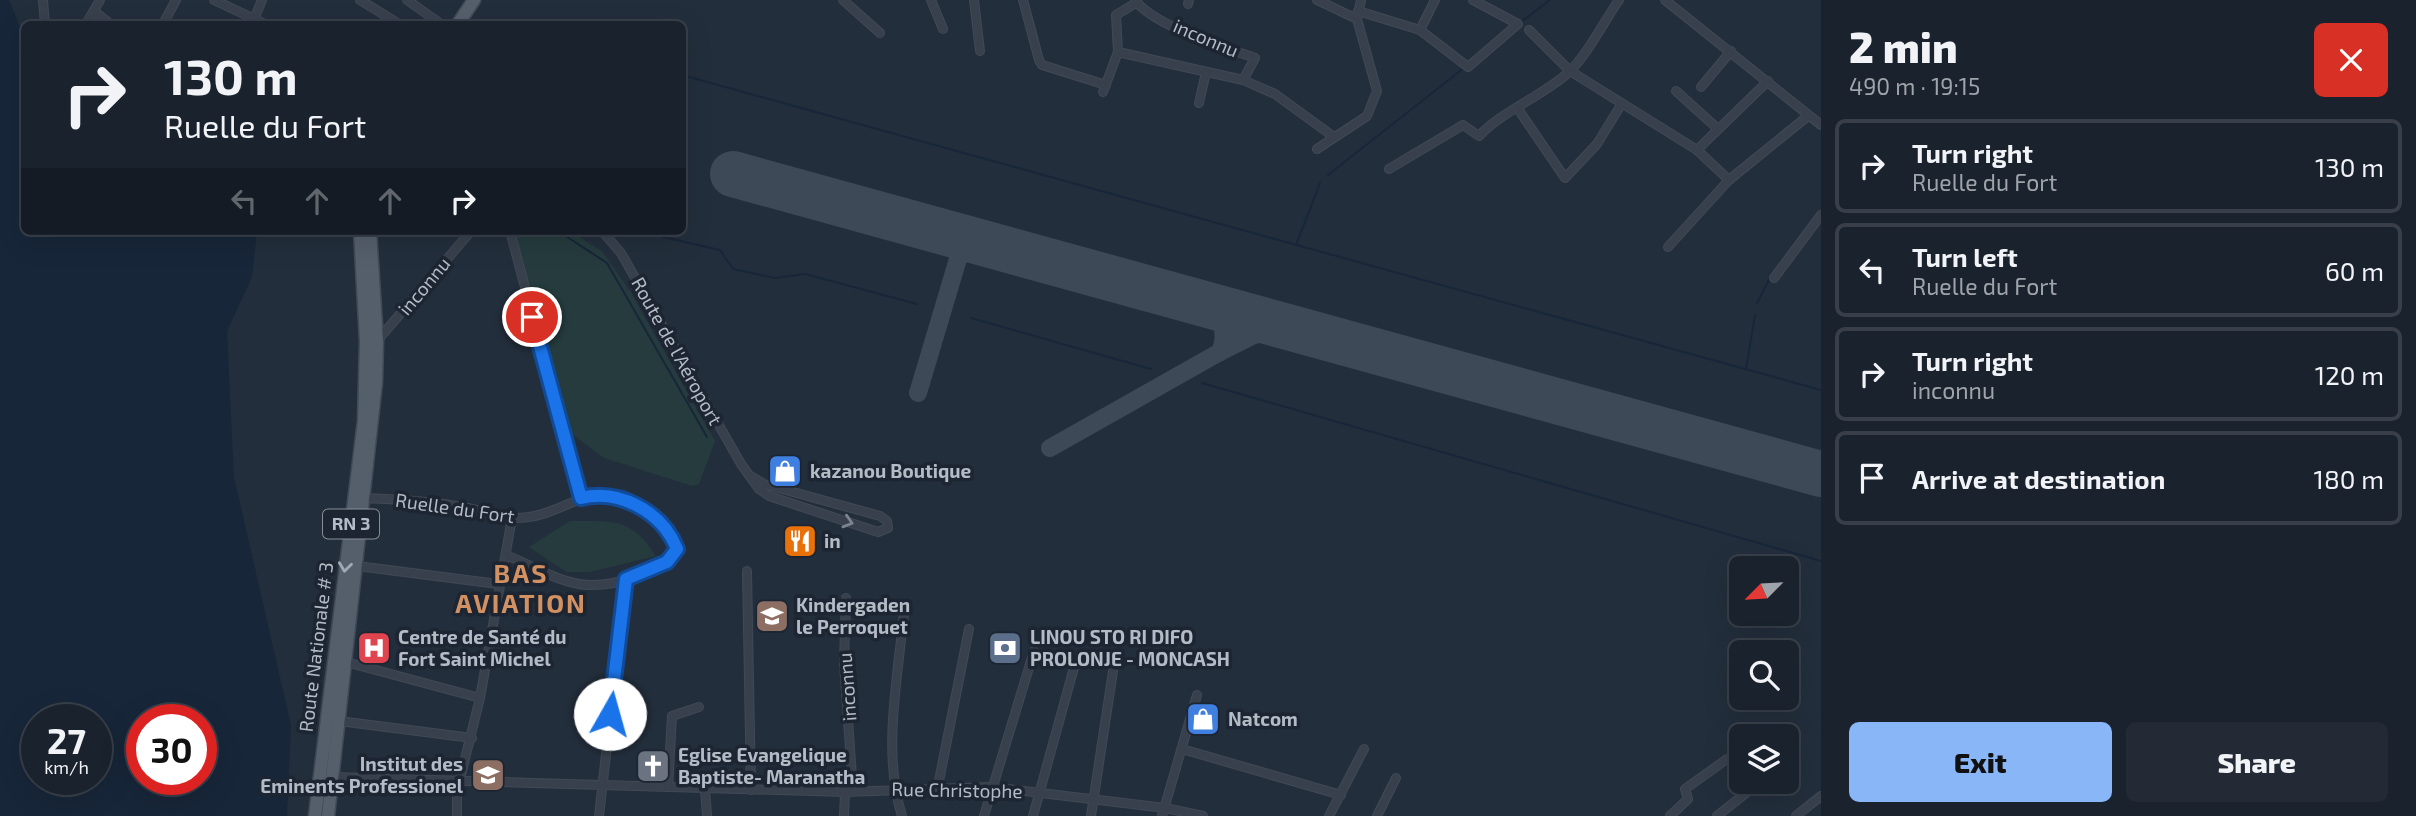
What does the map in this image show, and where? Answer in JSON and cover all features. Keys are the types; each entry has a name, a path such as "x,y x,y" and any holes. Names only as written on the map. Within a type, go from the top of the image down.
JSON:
{"main road":[{"path":"460,21 474,0"},
{"name":"Route Nationale # 3","path":"328,816 346,663 344,629 357,566 366,381 360,235"},
{"name":"Route Nationale # 3","path":"315,816 344,629 377,341 370,235"}],"street":[{"path":"43,0 45,21"},
{"path":"88,21 100,0"},
{"path":"165,21 176,0"},
{"path":"214,0 251,21"},
{"path":"253,21 262,0"},
{"path":"360,0 394,21"},
{"path":"407,0 437,21"},
{"path":"843,0 880,33"},
{"path":"931,0 943,29"},
{"path":"974,0 981,51"},
{"name":"inconnu","path":"1023,0 1038,60 1042,65 1104,89 1118,52 1116,15 1136,1 1200,39 1255,58 1243,80"},
{"path":"1317,0 1358,15 1420,30 1468,67 1518,24 1473,0"},
{"path":"1317,149 1367,116 1377,91 1358,15 1361,0"},
{"path":"1420,30 1435,0"},
{"path":"1389,169 1463,125 1479,136 1491,123 1518,109 1570,71 1619,0"},
{"path":"1665,0 1821,125"},
{"path":"94,11 106,21"},
{"path":"1530,30 1570,71 1621,105 1697,149 1729,180"},
{"path":"1701,87 1731,51"},
{"name":"inconnu","path":"1118,52 1243,80 1275,94 1334,137"},
{"name":"inconnu","path":"1199,103 1206,72"},
{"path":"1697,149 1768,81"},
{"path":"1675,91 1718,129"},
{"path":"1518,109 1565,178 1597,144 1621,105"},
{"path":"1668,247 1729,180 1808,116"},
{"path":"1774,278 1821,215"},
{"name":"inconnu","path":"377,341 468,235"},
{"path":"511,235 581,498"},
{"name":"Route de l'Aéroport","path":"605,235 621,253 749,475 759,489 769,496 878,532 888,528 887,521 880,516 764,484 749,475"},
{"name":"Ruelle du Fort","path":"360,498 395,498 467,508 512,518 540,516 581,498 604,494 627,499 658,522 674,541 677,549 667,562 626,579 588,585 558,577 506,555"},
{"path":"457,816 460,782 480,698 498,584 512,518"},
{"path":"357,566 498,584"},
{"path":"747,570 751,790"},
{"path":"598,816 626,579"},
{"name":"inconnu","path":"844,816 845,792 852,777 845,663 846,598"},
{"path":"902,816 893,788 894,736 904,612"},
{"path":"938,786 969,629"},
{"path":"984,816 1034,651"},
{"path":"346,663 480,698"},
{"path":"1032,816 1075,664"},
{"path":"1091,816 1113,671"},
{"path":"1164,812 1197,695"},
{"path":"668,787 672,716 699,707"},
{"path":"339,720 472,738"},
{"path":"1182,749 1341,795"},
{"path":"1329,816 1364,749"},
{"path":"1670,816 1688,799 1685,789 1727,759"},
{"name":"Rue Christophe","path":"332,777 845,792 938,786 991,787 1203,816"},
{"path":"1377,816 1396,778"},
{"path":"705,789 707,816"},
{"path":"1717,816 1745,794"},
{"path":"1796,816 1821,796"}],"green space":[{"path":"518,235 576,235 602,251 631,293 715,441 699,484 692,486 604,458 571,433 515,242"},
{"path":"570,521 620,524 638,534 656,556 590,572 566,572 529,547"}],"water":[{"path":"0,0 9,0 21,29 21,235 257,235 252,277 227,331 234,477 291,725 287,816 0,816"}],"waterway":[{"path":"1521,22 1550,0"},
{"path":"1328,175 1465,67"},
{"path":"686,76 1821,390"},
{"path":"1296,245 1320,183"},
{"path":"564,235 607,263 707,437"},
{"path":"660,235 720,250 733,269 775,278 805,274 917,304"},
{"path":"1757,303 1771,276"},
{"path":"1746,369 1755,315"},
{"path":"971,318 1151,369"},
{"path":"1202,383 1821,561"}],"taxiway":[{"path":"918,393 958,259 957,247 943,232"},
{"path":"958,259 968,247 986,244"},
{"path":"1210,306 1222,328 1224,339 1220,352"},
{"path":"1050,448 1220,352 1252,336 1283,326"}],"runway":[{"path":"733,174 1821,474"}],"place":[{"name":"kazanou Boutique","path":"785,471"},
{"name":"in","path":"800,541"},
{"name":"Kindergaden le Perroquet","path":"772,616"},
{"name":"Centre de Santé du Fort Saint Michel","path":"374,648"},
{"name":"LINOU STO RI DIFO PROLONJE - MONCASH","path":"1005,648"},
{"name":"Natcom","path":"1203,719"},
{"name":"Eglise Evangelique Baptiste- Maranatha","path":"653,766"},
{"name":"Institut des Eminents Professionel","path":"488,775"}],"district":[{"name":"BAS AVIATION","path":"521,589"}],"route":[{"path":"532,317 550,378 565,447 581,498 604,494 627,499 658,522 674,541 677,549 667,562 626,579 610,714"}]}
